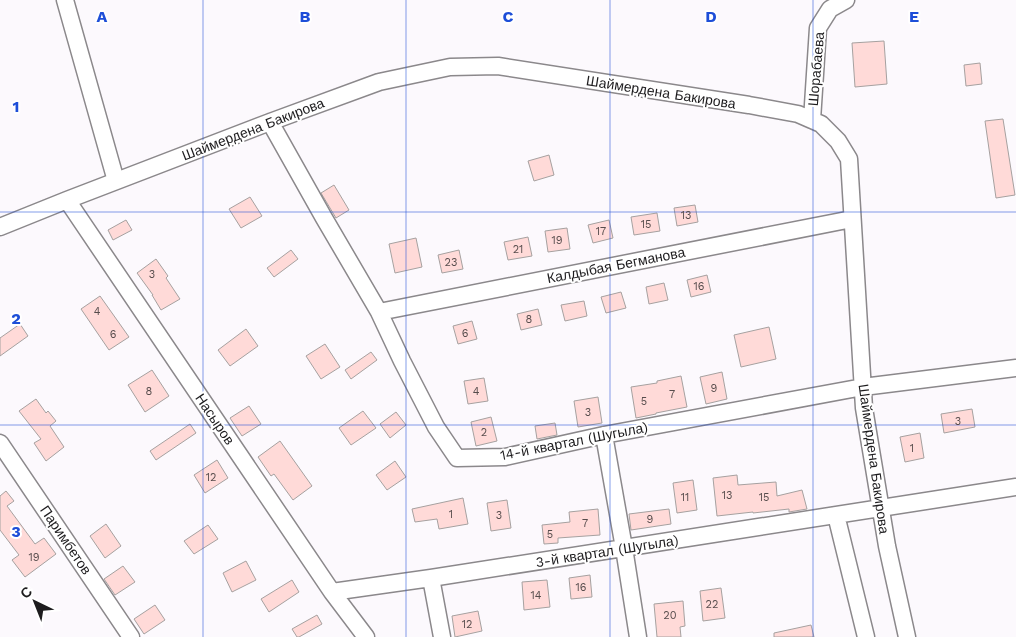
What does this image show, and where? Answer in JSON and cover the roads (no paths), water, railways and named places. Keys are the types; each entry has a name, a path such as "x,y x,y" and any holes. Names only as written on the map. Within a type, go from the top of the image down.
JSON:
{"street":[{"path":"65,0 116,181"},
{"name":"Шорабаева","path":"812,120 818,28 830,9 846,0"},
{"name":"Шаймердена Бакирова","path":"0,228 116,181 379,82 450,68 498,66 748,105 798,114 821,124 838,141 849,159 864,408 887,546 907,637"},
{"name":"14-й квартал (Шугыла)","path":"270,122 379,312 436,427 457,458 504,457 604,435 863,386 1016,368"},
{"name":"Насыров","path":"67,200 332,592 366,637"},
{"name":"Калдыбая Бегманова","path":"379,312 852,219"},
{"path":"604,435 638,637"},
{"name":"Паримбетов","path":"0,442 132,637"},
{"name":"3-й квартал (Шугыла)","path":"332,592 1016,487"},
{"path":"836,515 866,637"},
{"path":"431,578 442,637"}]}
